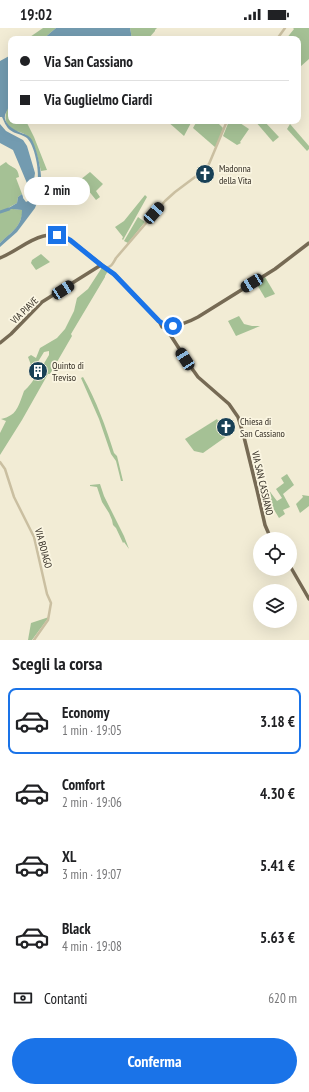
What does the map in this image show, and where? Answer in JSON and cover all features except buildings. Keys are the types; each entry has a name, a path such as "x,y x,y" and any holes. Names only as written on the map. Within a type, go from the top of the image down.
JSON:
{"main road":[{"name":"VIA SAN CASSIANO","path":"0,258 35,239 50,234 65,237 101,265 110,267 114,274 166,328 198,377 229,404 238,417 268,532"},
{"path":"166,328 198,317 271,272 309,243"},
{"name":"VIA PIAVE","path":"0,343 11,334 42,302 101,265"},
{"path":"296,576 309,599"}],"street":[{"path":"278,36 285,28"},
{"path":"110,267 164,201 199,174 209,164 225,124"},
{"name":"VIA BOIAGO","path":"0,462 14,497 34,537 51,603 48,620 34,640"}],"green space":[{"path":"43,28 56,28 47,36 31,36"},
{"path":"130,28 157,28 151,36 131,36"},
{"path":"293,28 309,28 309,59 301,66 301,36 288,36 294,29"},
{"path":"8,106 8,124 28,124 47,170 41,171 38,157 31,141 27,136 14,130 7,124 6,115"},
{"path":"170,124 190,124 184,136"},
{"path":"195,124 219,124 223,128 216,148 193,128"},
{"path":"228,124 242,124 249,129 240,142 241,143 237,145 223,136"},
{"path":"258,124 267,124 279,137 273,142"},
{"path":"290,124 309,146 307,151 287,129"},
{"path":"6,162 16,169 18,173 19,177 16,178 22,194 18,197 17,203 8,208 8,210 23,210 18,226 0,243 0,166"},
{"path":"90,172 103,184 96,191 100,197 96,200 80,180"},
{"path":"145,195 147,197 123,240 123,237 115,227 124,221"},
{"path":"138,217 145,222 128,243 124,241"},
{"path":"41,254 50,262 36,270 31,263 32,260"},
{"path":"101,267 108,271 105,277 71,334 72,336 50,374 48,374 0,455 0,433 6,421 1,419 10,416 16,411 24,391 49,355 49,351 44,352 36,365 31,365 28,357 31,355 36,358 40,348 57,338 65,329 74,311 77,298 88,289"},
{"path":"265,277 275,294 265,298 256,283"},
{"path":"239,316 244,324 260,326 236,336 228,321"},
{"path":"83,377 108,433 114,453 117,456 123,481 121,481 116,461 111,454 99,419 81,378"},
{"path":"217,419 227,436 203,453 194,451 185,439"},
{"path":"287,474 294,485 283,494 290,507 283,510 285,514 279,518 264,493 268,489 277,501 282,498 276,489 284,483 281,478"},
{"path":"100,484 104,496 129,549 124,542 123,543 113,525 109,513 102,502 97,487 90,486"},
{"path":"302,495 309,496 309,506 300,513 296,504 303,497"},
{"path":"49,617 32,640 28,640 31,623"}],"water":[{"path":"56,28 130,28 131,36 47,36"},
{"path":"8,57 8,108 5,118 11,127 31,138 35,146 40,168 41,191 40,198 35,208 17,232 0,247 0,243 15,229 22,216 22,210 7,209 17,203 18,197 22,194 26,202 28,201 30,198 27,194 30,192 30,189 36,189 38,170 33,148 30,142 27,138 10,130 6,126 2,117 0,117 0,61"},
{"path":"0,124 6,131 23,140 27,146 35,173 33,187 29,188 13,150 0,143"}],"waterway":[{"path":"0,212 9,209"}],"place":[{"name":"Madonna della Vita","path":"205,174"},
{"name":"Quinto di Treviso","path":"38,371"},
{"name":"Chiesa di San Cassiano","path":"226,427"}],"route":[{"path":"57,235 70,240 114,274 159,321 165,325 173,326"}]}
